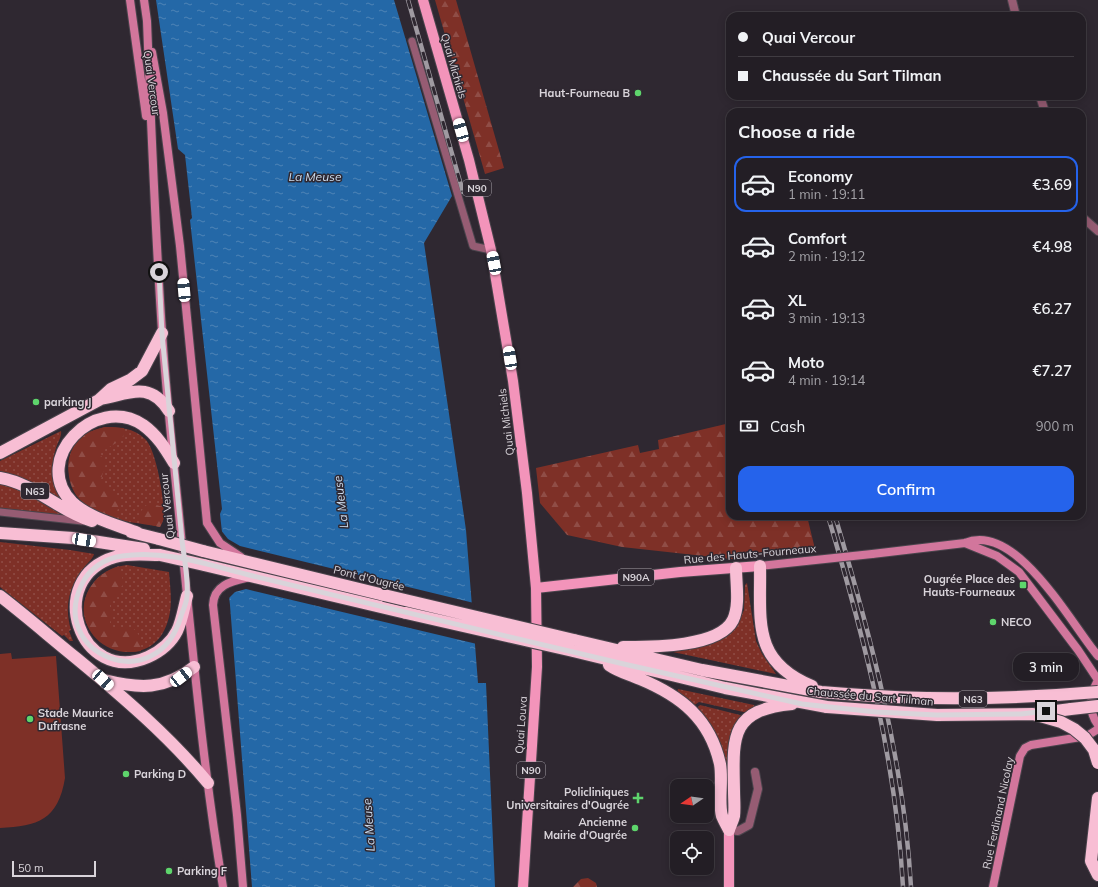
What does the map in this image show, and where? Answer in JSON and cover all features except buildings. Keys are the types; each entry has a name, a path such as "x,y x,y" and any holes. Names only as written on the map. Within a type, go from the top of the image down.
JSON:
{"highway":[{"path":"99,400 110,389 130,380 142,371 162,334"},
{"path":"0,453 99,400 140,391 155,395 163,400 169,411"},
{"path":"138,533 88,513 72,502 63,486 59,472 64,450 74,434 86,424 106,418 121,418 135,421 150,431 166,449 174,463"},
{"name":"N63","path":"0,478 25,486 74,515 98,523 138,533"},
{"name":"N63","path":"0,533 73,538 141,548 160,555 574,646"},
{"name":"Pont d'Ougrée","path":"138,533 574,646"},
{"path":"160,555 133,555 114,558 97,566 90,572 79,589 75,605 77,625 82,635 97,652 113,661 126,662 142,659 156,652 171,640 177,631 187,596"},
{"path":"760,566 759,608 762,635 768,650 777,663 791,675 826,692"},
{"path":"600,653 666,647 705,639 722,631 732,621 737,608 736,568"},
{"path":"0,596 103,680 164,734 184,754 208,783"},
{"name":"Chaussée du Sart Tilman","path":"574,646 802,704 827,707 937,715 1033,714 1098,706"},
{"path":"600,653 618,671 639,679 674,696 700,720 708,731 718,756 722,783 722,816 729,830"},
{"name":"Chaussée du Sart Tilman","path":"600,653 826,692 847,694 899,698 988,699 1098,692"},
{"path":"103,680 136,687 154,686 181,677 194,667"},
{"path":"729,830 734,816 734,751 740,728 749,717 759,711 779,706 802,704"},
{"path":"1033,714 1061,722 1074,729 1085,738 1094,750 1098,762"},
{"path":"1098,798 1091,861 1098,876"}],"main road":[{"name":"Quai Vercour","path":"130,0 152,169"},
{"name":"Quai Vercour","path":"144,0 147,21 152,169 162,334 194,667 208,783 223,887"},
{"name":"Quai Michiels","path":"423,0 469,160 492,250 514,388 536,588"},
{"path":"147,21 163,113 180,246 208,523 220,543 252,563"},
{"name":"Rue des Hauts-Fourneaux","path":"536,588 680,572 760,566 872,554 965,543 975,539 984,539 1008,549 1018,556 1050,590 1098,656"},
{"path":"965,543 997,556 1020,572 1078,650 1098,680 1090,701 1092,712 1098,725"},
{"path":"242,887 237,815 224,712 214,600 215,593 225,584 253,576"},
{"name":"Quai Louva","path":"523,887 537,667 536,588"},
{"name":"Rue Ferdinand Nicolay","path":"993,887 1020,756 1025,748 1031,745 1087,736 1098,729"},
{"path":"729,830 729,887"}],"street":[{"path":"1012,0 1015,12"},
{"path":"1086,220 1098,231"},
{"path":"729,830 738,831 749,825 758,790 755,772"}],"lane":[{"path":"412,41 473,246 492,250"},
{"path":"0,512 98,523"}],"green space":[{"path":"435,0 456,0 504,168 485,174"},
{"path":"726,424 726,520 808,520 815,549 731,559 622,547 567,535 540,503 536,468 638,445 640,453 659,449 658,440"},
{"path":"105,427 131,430 141,435 149,444 153,453 162,490 164,512 163,521 160,527 123,521 102,515 91,509 82,501 75,490 70,479 68,467 70,455 75,444 92,431"},
{"path":"105,427 124,428 123,439 99,453 106,463 101,479 120,503 116,514 113,517 102,514 83,503 72,488 69,472 70,455 73,447 84,435"},
{"path":"61,431 54,455 53,474 61,500 0,473 0,461"},
{"path":"0,483 31,494 63,515 0,508"},
{"path":"150,503 163,507 164,518 160,527 142,523 139,519 142,510"},
{"path":"0,542 94,554 74,583 69,598 68,613 71,630 69,631 73,641 70,641 64,635 62,636 0,587"},
{"path":"127,565 169,572 171,592 170,612 162,635 148,648 131,652 113,648 98,639 87,625 84,607 90,588 97,578 111,569"},
{"path":"119,566 124,584 119,589 119,594 117,597 110,603 110,609 115,613 110,622 110,628 114,630 126,627 135,630 140,638 141,651 121,651 105,645 93,635 86,621 84,605 89,590 100,576"},
{"path":"747,583 756,641 762,654 776,674 673,652 673,650 738,623 744,610 745,585"},
{"name":"Stade Maurice Dufrasne","path":"11,653 12,659 56,656 65,778 62,792 57,803 51,812 44,818 25,825 0,828 0,654"},
{"path":"678,689 754,705 755,707 748,713 699,702 693,706 677,693"},
{"path":"700,705 744,716 729,812 726,811 726,780 696,709"},
{"path":"588,878 596,883 597,887 573,887 581,879"}],"water":[{"name":"La Meuse","path":"156,0 394,0 452,196 424,243 466,530 478,683 486,683 495,887 252,887 230,605 220,514 222,509 190,220 192,218 185,155 178,149"}],"pier":[{"path":"220,529 228,539 240,546 474,603 477,644 246,589 235,592 227,600"}],"railway":[{"path":"408,0 463,192"},
{"path":"829,520 866,653 886,746 899,840 903,887"},
{"path":"836,520 861,607 884,700 901,793 911,887"}],"place":[{"name":"Haut-Fourneau B","path":"638,93"},
{"name":"parking J","path":"36,402"},
{"name":"Ougrée Place des Hauts-Fourneaux","path":"1023,585"},
{"name":"NECO","path":"993,622"},
{"name":"Stade Maurice Dufrasne","path":"30,719"},
{"name":"Parking D","path":"126,774"},
{"name":"Policliniques Universitaires d'Ougrée","path":"638,798"},
{"name":"Ancienne Mairie d'Ougrée","path":"635,828"},
{"name":"Parking F","path":"169,871"}],"route":[{"path":"159,272 162,334 174,463 183,548 184,563 186,578 187,596 177,631 163,648 149,656 134,661 113,661 106,658 90,645 82,635 77,625 75,605 79,589 90,572 104,562 122,556 160,555 180,559 192,562 216,568 253,576 406,613 573,651 600,659 802,704 876,712 937,715 990,716 1033,714 1046,711"}]}
